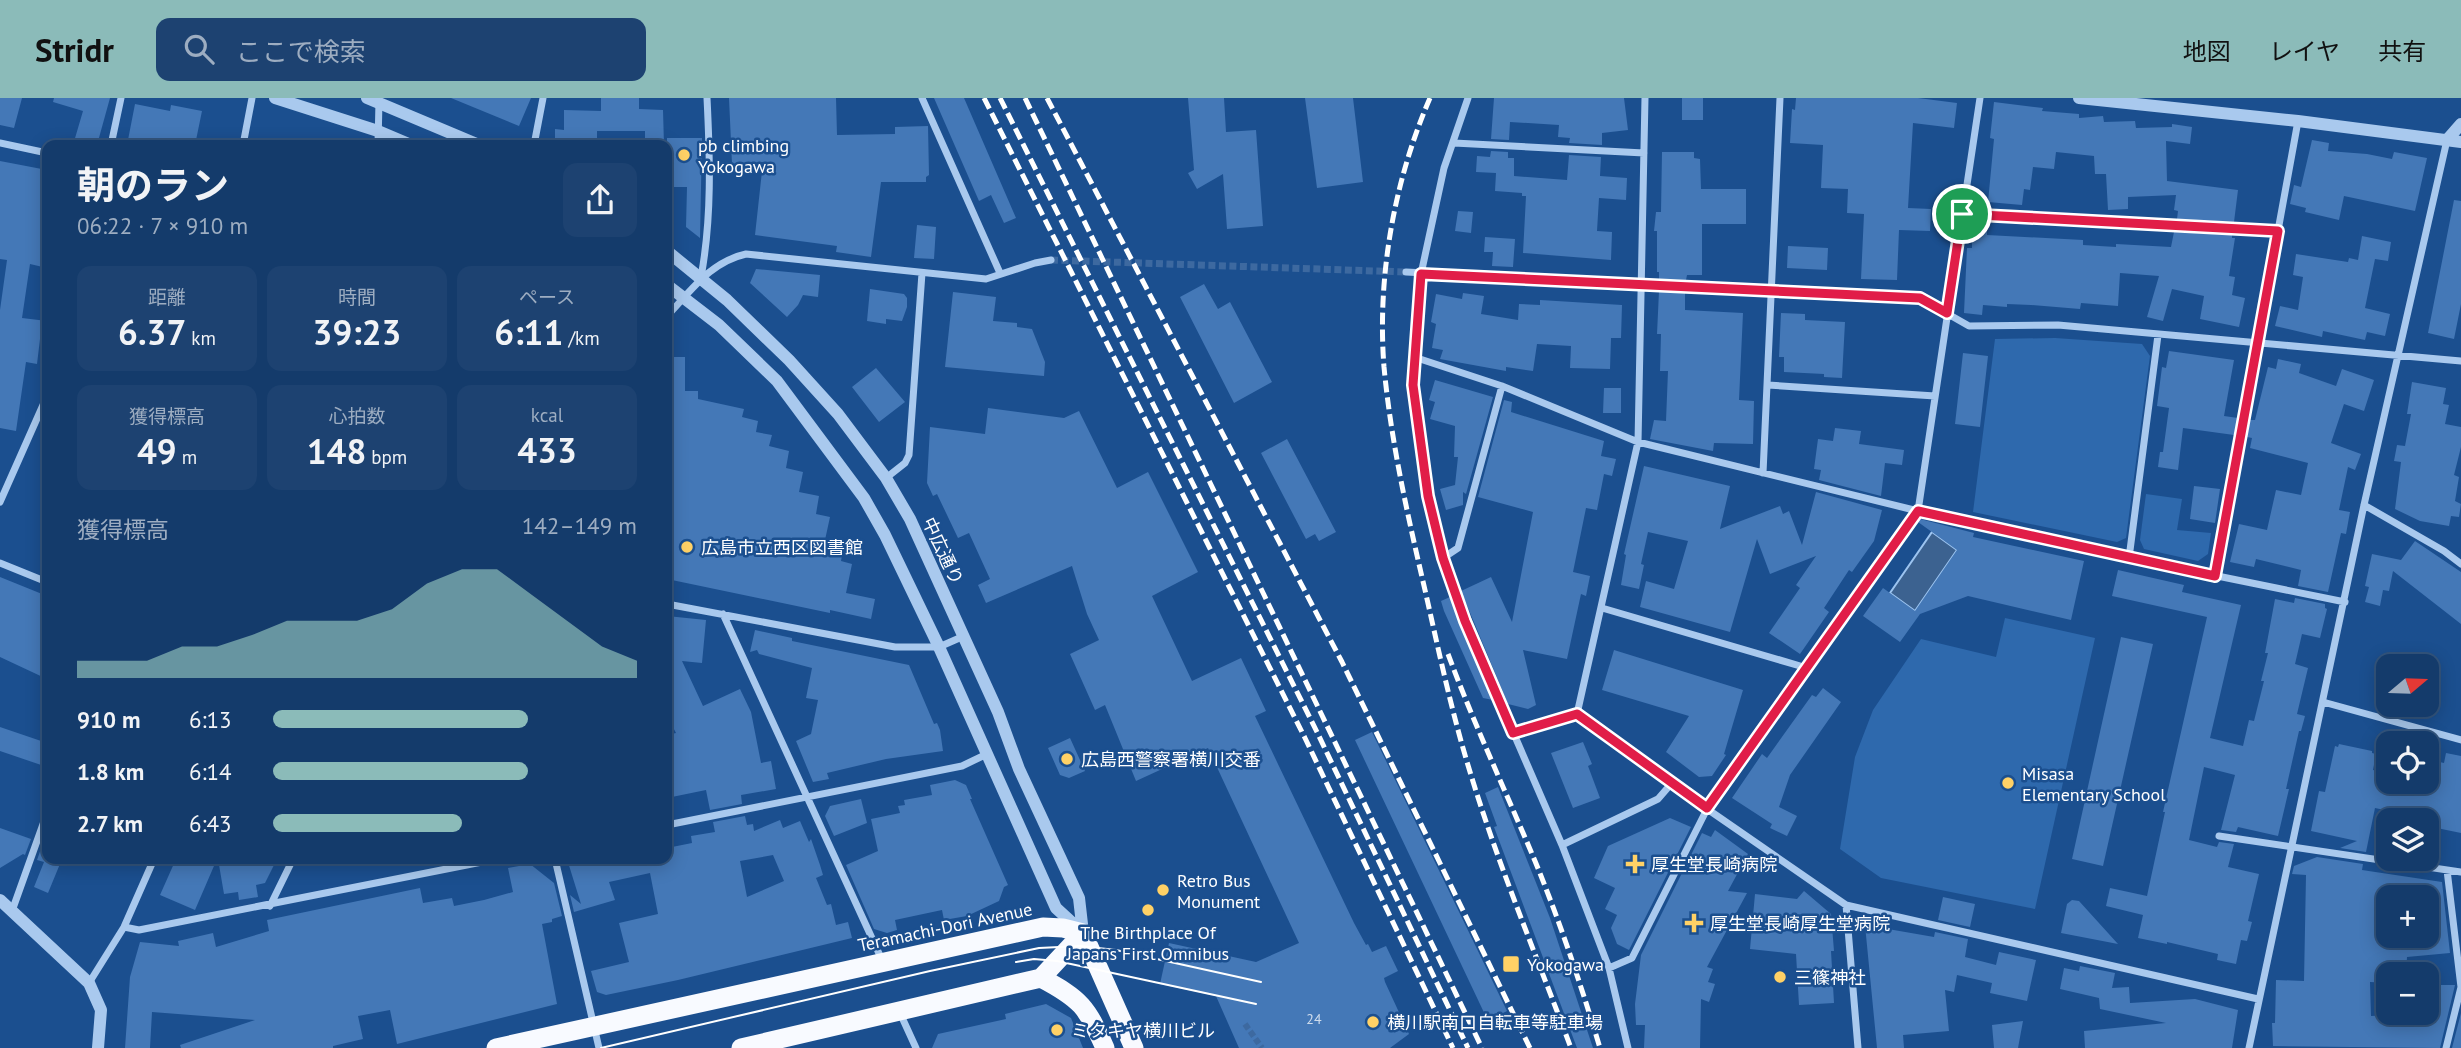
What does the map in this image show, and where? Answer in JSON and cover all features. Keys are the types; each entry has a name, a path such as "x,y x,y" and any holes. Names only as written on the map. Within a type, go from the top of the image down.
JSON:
{"highway":[{"name":"Teramachi-Dori Avenue","path":"496,1048 1044,927 1083,933"},
{"path":"752,1047 1041,978 1083,933 1134,1048"},
{"path":"1041,978 1082,1004 1105,1048"}],"street":[{"path":"112,140 121,98"},
{"path":"244,140 252,98"},
{"path":"275,98 399,140"},
{"path":"535,140 543,98"},
{"path":"701,277 706,249 709,178 707,98"},
{"path":"922,98 1000,273"},
{"path":"1468,98 1444,168 1421,274 1413,385 1428,496 1443,558 1465,621 1562,845 1609,968 1628,1048"},
{"path":"1577,714 1638,442 1645,98"},
{"path":"1763,473 1780,98"},
{"path":"1609,968 1632,958 1707,808 1918,511 1980,98"},
{"path":"2079,98 2298,121 2461,142"},
{"path":"378,140 375,99 468,140"},
{"path":"2215,576 2298,121"},
{"path":"2249,1048 2364,505 2447,141 2461,124"},
{"path":"0,143 42,152"},
{"path":"1454,143 1644,153"},
{"path":"1962,214 2278,231"},
{"path":"672,311 701,277 732,257 746,254 986,279 1051,260"},
{"name":"中広通り","path":"672,255 742,313 814,386 886,478 910,519 964,636 1020,769 1079,898 1083,933"},
{"path":"1406,272 1920,298 1969,326 2058,325 2461,361"},
{"path":"886,478 905,463 909,455 922,273"},
{"path":"672,289 719,325 777,381 853,483 885,535 939,647 1056,908 1083,933"},
{"path":"2129,558 2158,335"},
{"path":"1414,357 1502,386 1638,442 1918,511 2345,602"},
{"path":"1768,385 1935,396"},
{"path":"1443,558 1458,548 1502,386"},
{"path":"0,502 42,407"},
{"path":"2364,505 2444,551 2461,564"},
{"path":"0,563 42,580"},
{"path":"672,605 895,647 939,647 964,636"},
{"path":"1602,608 1807,668"},
{"path":"723,614 883,962"},
{"path":"2323,702 2461,740"},
{"path":"1513,733 1577,714"},
{"path":"1577,714 1671,784 1846,905 2258,999"},
{"path":"672,824 961,766 987,754"},
{"path":"1562,845 1658,799 1671,784"},
{"path":"12,911 42,827"},
{"path":"2220,836 2461,872"},
{"path":"89,983 124,927 152,864"},
{"path":"270,906 291,864"},
{"path":"124,927 139,930 473,864"},
{"path":"556,864 599,1048"},
{"path":"2446,1048 2461,987 2447,870"},
{"path":"0,900 89,983 101,1010 98,1048"},
{"path":"1846,905 1858,1048"},
{"path":"900,1012 916,1048"}],"shaded area":[{"path":"2055,338 2142,344 2150,356 2126,538 2117,542 1973,512 1995,339"},
{"path":"2146,494 2182,499 2177,530 2211,533 2208,554 2198,561 2144,549 2140,540"},
{"path":"1932,532 1957,550 1915,611 1890,593"},
{"path":"2005,618 2095,638 2035,909 1881,878 1840,849 1855,757 1873,710 1921,639 1996,657"}],"building":[{"path":"0,98 22,98 14,128 0,125"},
{"path":"54,98 110,98 98,140 74,140 83,111 53,102"},
{"path":"451,98 531,98 519,126"},
{"path":"601,98 639,98 639,109 663,110 664,140 645,140 645,131 597,131 597,140 555,140 555,129 564,130 564,110 601,111"},
{"path":"729,98 836,98 837,135 895,134 895,127 928,126 929,175 926,182 881,182 871,257 836,252 837,246 755,235 763,162 732,164"},
{"path":"934,98 964,98 1016,218 1004,223 991,195 979,201"},
{"path":"1188,98 1224,98 1226,132 1256,130 1263,226 1227,229 1223,174 1197,189 1188,173 1194,170"},
{"path":"1305,98 1353,98 1363,182 1317,188"},
{"path":"1494,98 1624,98 1628,130 1602,133 1602,145 1569,143 1570,138 1558,137 1559,125 1510,122 1509,140 1491,139"},
{"path":"1682,98 1703,98 1703,120 1682,120"},
{"path":"1796,98 1918,98 1957,103 1954,128 1913,123 1908,208 1931,209 1930,231 1899,230 1897,280 1861,279 1864,214 1847,213 1848,189 1821,188 1823,145 1790,143 1792,109 1795,110"},
{"path":"1994,102 2043,108 2042,111 2079,114 2079,118 2103,116 2104,122 2135,121 2136,128 2172,127 2172,124 2192,127 2190,144 2166,141 2167,181 2238,190 2234,222 2177,219 2178,211 2174,210 2176,195 2128,197 2128,209 2108,210 2106,174 2095,174 2094,156 2056,152 2054,169 2033,167 2030,190 2024,189 2022,205 1988,202 1994,139 1990,138"},
{"path":"135,104 170,111 171,105 202,111 196,140 128,140"},
{"path":"702,138 700,238 686,227 687,187 672,187 672,140 667,140"},
{"path":"2312,140 2329,143 2328,151 2392,159 2394,152 2427,158 2415,211 2344,196 2339,220 2305,212 2306,208 2290,204 2294,185 2301,187"},
{"path":"1491,151 1508,152 1508,158 1514,158 1514,176 1567,180 1569,155 1601,157 1600,176 1627,178 1626,200 1599,198 1597,231 1612,232 1611,260 1523,253 1526,196 1522,196 1522,193 1495,191 1496,173 1476,172 1477,156 1490,157"},
{"path":"1662,152 1694,152 1694,158 1700,159 1701,189 1746,189 1746,224 1702,224 1702,275 1687,275 1686,280 1659,279 1657,272 1657,231 1654,231 1656,212 1661,212"},
{"path":"0,161 42,169 42,267 30,264 22,318 42,320 42,340 37,364 26,362 16,431 0,428 0,310 7,260 0,259"},
{"path":"2454,200 2461,201 2461,304 2454,339 2428,333"},
{"path":"1458,211 1473,212 1471,233 1455,231"},
{"path":"1972,222 1987,223 1987,235 2083,240 2083,245 2116,247 2116,244 2171,247 2174,232 2232,235 2232,238 2235,238 2229,276 2235,277 2232,295 2245,298 2239,327 2200,319 2204,296 2172,289 2163,321 2147,317 2159,276 2120,273 2118,306 2081,303 2080,309 1983,305 1982,315 1964,313 1967,248 1972,248"},
{"path":"917,225 936,227 934,259 914,258"},
{"path":"2362,236 2391,242 2388,261 2375,259 2365,308 2390,314 2385,336 2367,332 2365,340 2323,331 2322,337 2275,326 2280,306 2298,310 2303,277 2293,275 2296,254 2348,262 2349,258 2358,260"},
{"path":"1485,237 1515,239 1513,267 1492,266 1493,252 1484,252"},
{"path":"1788,246 1828,248 1827,270 1787,268"},
{"path":"756,269 820,275 818,297 803,295 787,317 750,283"},
{"path":"1204,284 1218,309 1230,302 1272,382 1234,403 1180,297"},
{"path":"870,289 904,294 907,307 902,321 886,319 886,324 867,321"},
{"path":"1659,291 1685,292 1685,310 1743,313 1739,400 1754,401 1753,444 1714,443 1713,451 1650,439 1654,420 1666,421 1668,371 1660,371 1661,334 1657,334"},
{"path":"953,292 996,297 993,321 1017,323 1017,327 1032,329 1045,362 1044,376 945,367"},
{"path":"1463,293 1484,296 1481,314 1518,320 1519,304 1540,305 1540,300 1622,305 1621,338 1611,338 1610,369 1570,368 1571,346 1537,344 1533,371 1506,367 1506,371 1440,359 1443,350 1432,348 1436,324 1431,322 1436,294 1462,299"},
{"path":"1781,313 1805,314 1805,320 1845,322 1842,378 1824,377 1824,374 1784,372 1784,357 1779,357"},
{"path":"2169,351 2234,360 2224,416 2238,418 2234,435 2183,428 2178,470 2158,467 2160,452 2163,452 2169,408 2157,406 2162,367 2166,368"},
{"path":"1963,353 1988,356 1980,427 1955,424"},
{"path":"672,357 685,357 685,391 698,391 698,399 744,409 742,417 758,421 756,432 772,435 769,446 789,451 786,468 803,472 799,492 819,496 816,514 830,517 825,540 844,544 841,561 852,564 846,593 875,599 871,619 830,610 830,613 672,580"},
{"path":"2278,359 2301,364 2299,373 2336,386 2342,369 2374,380 2364,411 2344,404 2331,443 2361,454 2355,470 2348,467 2339,510 2350,512 2346,534 2341,533 2328,592 2298,586 2301,570 2256,559 2254,567 2230,562 2239,524 2267,530 2276,490 2301,495 2308,463 2250,448 2252,438 2247,437 2250,420 2255,420 2268,367 2276,369"},
{"path":"876,368 905,402 879,422 852,387"},
{"path":"1435,380 1493,397 1466,494 1463,492 1463,505 1446,510 1440,489 1455,485 1458,457 1454,457 1455,426 1430,419 1435,402 1429,400"},
{"path":"2412,382 2446,388 2443,404 2449,405 2445,424 2461,427 2461,447 2454,475 2459,477 2455,501 2461,504 2459,517 2451,516 2449,526 2420,521 2395,509 2401,462 2394,461 2397,445 2405,446 2411,414 2407,414"},
{"path":"1604,388 1621,388 1621,413 1603,413"},
{"path":"1504,400 1512,402 1511,412 1604,441 1601,456 1616,459 1612,476 1604,474 1597,510 1586,508 1573,572 1590,576 1586,596 1581,594 1567,659 1523,650 1536,705 1528,709 1508,704 1461,591 1491,577 1512,622 1533,512 1478,497"},
{"path":"988,408 1064,418 1079,411 1117,488 1148,472 1198,572 1152,596 1192,681 1241,658 1266,711 1255,716 1354,923 1372,952 1386,946 1398,971 1384,978 1409,1034 1390,1048 1239,1048 1216,996 1160,984 1169,943 1256,962 1299,943 1208,748 1136,781 1105,705 1095,710 1070,654 1099,640 1087,614 1072,566 986,603 978,585 990,579 969,533 958,538 937,494 933,496 927,483 930,427 985,434"},
{"path":"1835,428 1861,431 1859,444 1904,450 1902,465 1885,463 1881,496 1819,480 1821,470 1814,469 1818,439 1833,441"},
{"path":"1287,439 1336,532 1319,541 1315,534 1306,539 1261,453"},
{"path":"1644,466 1730,486 1720,529 1780,506 1783,514 1789,511 1802,545 1816,492 1882,510 1874,541 1852,572 1849,570 1824,608 1829,612 1800,654 1769,633 1800,588 1796,585 1816,556 1770,574 1757,539 1730,632 1640,607 1646,581 1674,589 1688,541 1648,532 1639,589 1621,585 1624,554"},
{"path":"2194,486 2220,489 2215,523 2190,519"},
{"path":"1920,519 1974,533 1973,537 2084,561 2071,620 1968,596 1920,614 1900,642 1863,616 1883,588 1915,611 1957,550 1918,522"},
{"path":"2415,541 2461,572 2461,624 2393,571 2389,591 2383,590 2380,606 2365,602 2369,587 2365,586 2372,554 2401,560"},
{"path":"2118,570 2184,585 2182,592 2241,605 2210,738 2243,746 2249,720 2254,721 2264,681 2261,681 2268,653 2265,653 2275,599 2294,603 2295,598 2325,604 2327,609 2320,638 2302,634 2295,664 2308,668 2297,714 2305,716 2299,731 2278,836 2238,827 2236,832 2221,830 2235,775 2204,767 2189,840 2217,847 2219,842 2234,844 2228,867 2259,874 2248,921 2252,922 2247,941 2241,940 2236,964 2217,960 2218,954 2138,938 2143,915 2106,906 2110,888 2147,896 2207,617 2112,596"},
{"path":"0,577 42,594 42,677 0,657"},
{"path":"1450,597 1493,700 1483,698 1444,611 1441,601"},
{"path":"672,617 706,620 702,663 682,661 703,706 740,689 751,712 761,763 771,761 776,789 741,795 742,804 710,810 706,790 672,797 672,734 676,733 672,725"},
{"path":"755,630 792,638 792,641 909,665 934,724 937,723 940,730 943,751 886,759 827,773 829,779 813,782 796,741 811,734 818,700 806,698 812,668 759,654 757,650 750,652"},
{"path":"2121,637 2153,644 2103,866 2072,859"},
{"path":"1614,650 1743,690 1724,754 1726,755 1712,776 1699,777 1666,752 1689,716 1602,690"},
{"path":"1823,688 1841,702 1790,775 1779,807 1797,816 1787,836 1770,828 1772,824 1732,798 1762,754 1767,758 1812,695 1816,697"},
{"path":"0,727 42,741 42,765 0,751"},
{"path":"1372,732 1507,1011 1488,1021 1355,740"},
{"path":"1070,738 1085,771 1069,778 1060,775 1048,748"},
{"path":"1583,742 1592,764 1588,766 1600,798 1573,808 1551,753"},
{"path":"2339,744 2376,754 2373,770 2376,771 2376,794 2439,794 2439,762 2444,763 2446,753 2461,756 2461,833 2439,828 2439,808 2375,808 2366,852 2340,848 2357,841 2311,831 2319,791 2325,792 2335,746 2338,747"},
{"path":"955,780 966,785 1008,885 1004,887 999,901 967,916 944,920 942,910 895,920 897,930 887,933 874,929 846,865 878,851 871,819 900,813 898,806 905,805 904,800 932,795 930,785"},
{"path":"1498,787 1550,918 1593,1048 1577,1048 1494,827 1497,826 1485,793"},
{"path":"861,799 867,823 834,836 825,816 830,806"},
{"path":"745,816 747,825 753,824 754,831 780,820 783,828 800,821 809,842 811,839 820,865 823,875 816,878 827,905 831,904 836,925 848,922 852,938 678,980 606,995 597,992 591,971 629,962 619,923 658,914 650,873 609,882 615,900 574,912 570,895 581,904 569,864 672,864 672,847 692,843 691,836 715,832 713,822","holes":["773,855 784,881 747,897 740,861"]},
{"path":"1670,818 1691,827 1629,950 1617,944 1611,928 1617,915 1605,909 1615,888 1594,878 1608,846"},
{"path":"0,828 31,839 25,855 0,868"},
{"path":"1715,830 1748,854 1728,891 1747,893 1707,967 1713,969 1708,982 1715,984 1709,1002 1701,999 1700,1048 1644,1048 1645,1025 1636,1025 1635,1004 1641,955 1702,833 1711,837"},
{"path":"42,846 42,861 37,860"},
{"path":"2317,857 2363,864 2362,870 2442,882 2450,953 2407,957 2407,962 2376,962 2376,982 2370,982 2371,1016 2376,1016 2376,1025 2439,1025 2439,985 2455,985 2440,1048 2273,1046 2276,980 2304,981 2306,875 2292,874 2294,866"},
{"path":"43,864 60,864 48,893 34,887"},
{"path":"174,864 215,864 195,910 160,895"},
{"path":"219,864 274,864 265,883 256,885 258,897 239,900 238,892 224,894"},
{"path":"530,864 554,883 562,916 542,924 557,1004 397,1044 390,1010 358,1016 363,1039 333,1048 181,1048 180,1045 255,1020 152,1012 150,1048 125,1048 130,977 140,942 179,946 178,941 213,933 216,947 269,931 267,920 420,888 423,903 452,898 454,906 484,900 513,892 508,868"},
{"path":"1804,891 1831,914 1834,1003 1799,1005 1796,954 1750,949 1755,894 1797,899"},
{"path":"1943,897 1975,904 1970,927 1938,920"},
{"path":"2072,900 2079,901 2118,944 2061,933 2067,904"},
{"path":"1865,925 1934,937 1935,932 1968,939 1965,957 1996,965 1999,952 2036,960 2027,1001 1990,993 1992,983 1957,975 1954,992 1945,990 1949,1031 1903,1035 1904,1048 1877,1048"},
{"path":"2080,966 2115,973 2112,988 2129,987 2130,1003 2195,999 2238,1010 2232,1048 2085,1048 2084,1031 2166,1023 2100,1009 2099,998 2060,989 2064,968 2079,971"},
{"path":"1046,1004 1071,1018 1083,1048 932,1048 938,1034 1006,1019 1005,1014"},
{"path":"2461,1013 2461,1048 2452,1048"},
{"path":"2023,1021 2018,1048 1994,1048 1992,1025"}],"tunnel":[{"path":"1051,260 1406,272"},
{"path":"1245,1024 1262,1048"}],"tram line":[{"path":"601,1048 1039,948 1080,946 1116,950 1261,982"},
{"path":"1016,962 1034,959 1057,961 1256,1004"}],"railway":[{"path":"984,98 1305,738 1453,1048"},
{"path":"1000,98 1317,732 1468,1048"},
{"path":"1025,98 1482,1048"},
{"path":"1047,98 1342,662 1530,1048"},
{"path":"1430,98 1407,162 1386,264 1382,333 1391,423 1412,535 1464,752 1506,878 1571,1048"},
{"path":"1448,654 1544,884 1600,1048"}],"place":[{"name":"pb climbing Yokogawa","path":"684,155"},
{"name":"広島市立西区図書館","path":"687,547"},
{"name":"広島西警察署横川交番","path":"1067,759"},
{"name":"Misasa Elementary School","path":"2008,783"},
{"name":"厚生堂長崎病院","path":"1635,864"},
{"name":"Retro Bus Monument","path":"1163,890"},
{"name":"The Birthplace Of Japans First Omnibus","path":"1148,910"},
{"name":"厚生堂長崎厚生堂病院","path":"1694,923"},
{"name":"Yokogawa","path":"1511,964"},
{"name":"三篠神社","path":"1780,977"},
{"name":"横川駅南口自転車等駐車場","path":"1373,1022"},
{"name":"ミタキヤ横川ビル","path":"1057,1030"}],"route":[{"path":"1962,214 2278,231 2215,576 1918,511 1707,808 1577,714 1513,733 1465,621 1443,558 1428,496 1413,385 1421,274 1920,298 1947,313 1962,214"}]}
